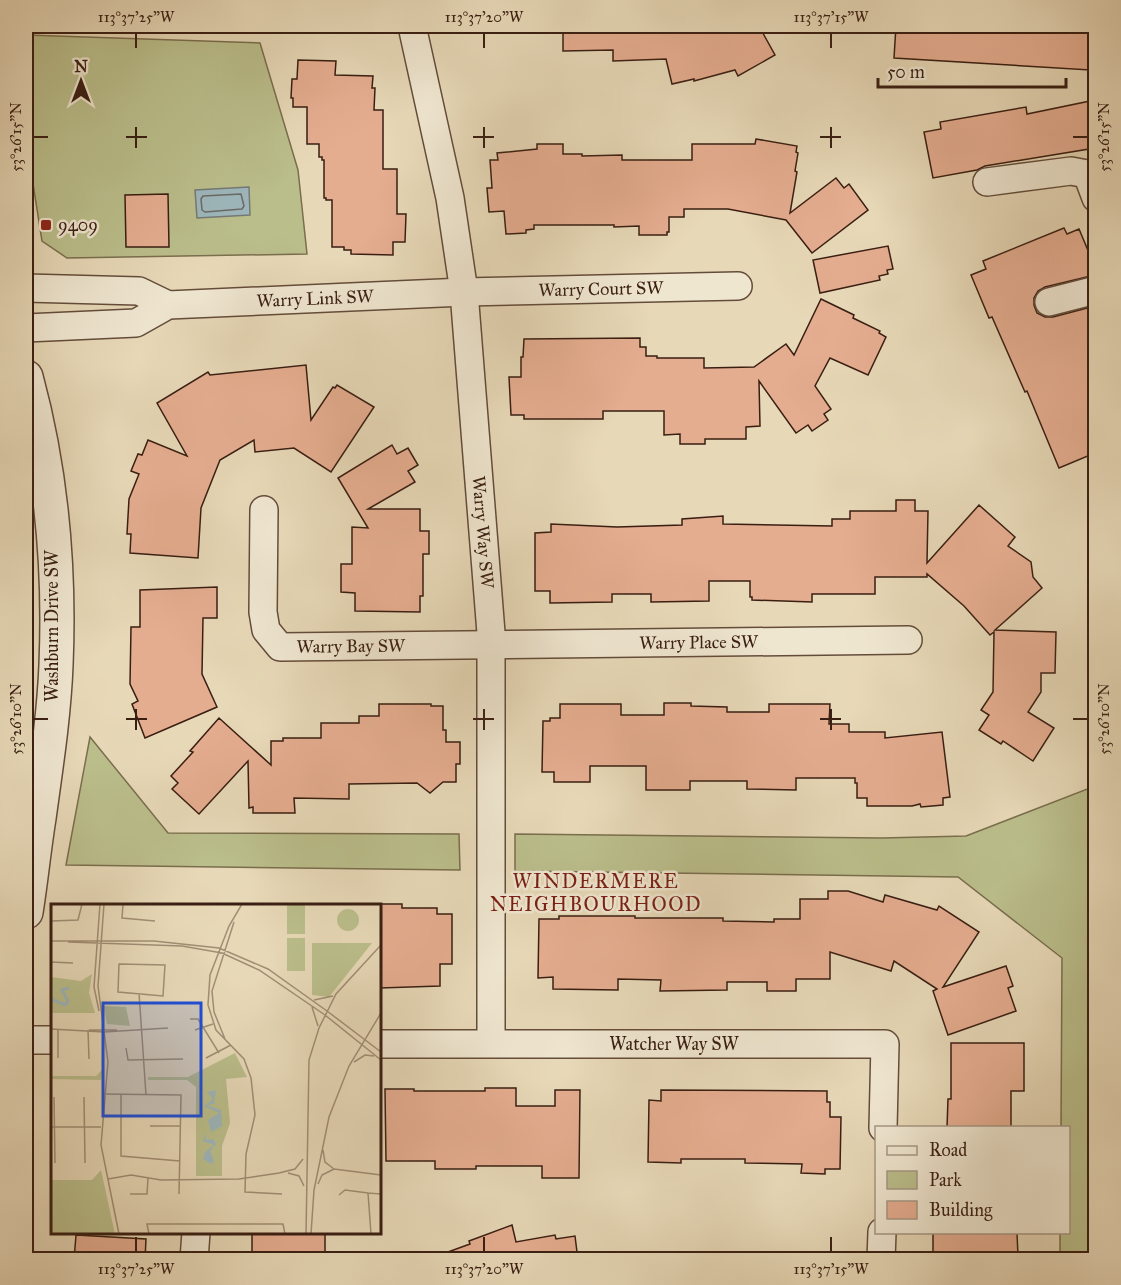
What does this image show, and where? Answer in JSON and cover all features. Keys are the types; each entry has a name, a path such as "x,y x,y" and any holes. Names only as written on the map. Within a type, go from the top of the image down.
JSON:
{"street":[{"name":"Warry Way SW","path":"412,26 450,198 464,292 491,645 491,1043"},
{"path":"987,182 1071,171 1087,174 1095,198"},
{"name":"Warry Court SW","path":"464,292 738,286"},
{"name":"Warry Link SW","path":"26,288 139,291 168,305"},
{"path":"1049,303 1095,290"},
{"name":"Warry Link SW","path":"26,328 136,323 168,305 464,292"},
{"name":"Washburn Drive SW","path":"26,377 48,486 56,576 56,665 48,753 26,912"},
{"name":"Warry Bay SW","path":"264,510 263,612 266,630 280,647 491,645"},
{"name":"Warry Place SW","path":"491,645 908,640"},
{"path":"26,1040 51,1040"},
{"name":"Watcher Way SW","path":"381,1044 885,1044 883,1126"},
{"path":"194,1260 196,1234"},
{"path":"881,1260 882,1234"}],"green space":[{"path":"26,35 260,43 298,170 307,254 67,258 42,241 26,139"},
{"path":"90,737 168,833 459,834 460,870 66,865"},
{"path":"1095,786 1095,1259 1060,1259 1060,1234 1070,1234 1070,1126 1061,1126 1062,958 958,877 515,871 515,834 882,838 966,836"}],"water":[{"path":"249,187 250,215 197,218 195,190"}],"building":[{"path":"563,26 759,26 775,55 738,76 735,70 694,81 694,79 672,84 666,59 613,61 613,50 563,51"},
{"path":"896,26 1093,26 1090,70 894,58"},
{"path":"298,60 336,61 335,75 373,76 374,110 383,110 383,169 397,169 397,214 406,214 405,242 393,242 393,255 351,254 351,250 344,250 344,247 332,247 332,200 324,198 324,160 319,157 319,144 307,144 307,107 293,107 293,98 291,98 292,79 297,79"},
{"path":"1095,100 1095,148 985,166 977,170 933,178 924,132 941,129 940,122 1026,107 1027,114"},
{"path":"756,139 797,146 795,171 797,172 790,213 836,178 844,188 849,184 868,210 812,253 786,220 728,209 684,209 684,217 669,217 667,235 639,235 639,226 614,227 614,225 534,225 534,229 526,230 526,233 506,234 504,211 489,212 487,188 492,188 490,160 498,160 497,153 537,149 537,144 563,144 563,154 622,155 622,160 692,160 692,144 755,144"},
{"path":"168,194 169,247 126,247 125,195"},
{"path":"1064,228 1067,234 1079,229 1095,267 1095,275 1045,287 1038,291 1034,298 1034,305 1037,313 1045,317 1095,306 1095,453 1059,468 1027,391 1025,392 992,317 989,318 971,275 986,269 983,261"},
{"path":"888,246 893,269 887,270 888,274 879,276 880,280 820,293 813,260"},
{"path":"821,299 854,315 853,318 880,331 879,333 886,337 868,375 830,358 815,386 831,409 824,414 828,420 812,431 808,425 796,433 759,381 760,426 746,427 746,439 705,439 705,444 680,444 680,434 664,435 664,411 603,411 603,419 524,419 524,415 511,415 509,377 521,377 524,339 640,338 640,347 646,347 646,356 704,358 704,368 754,367 786,344 794,355"},
{"path":"306,365 311,420 333,387 337,385 374,407 331,472 294,448 255,452 254,440 220,460 201,508 198,558 130,553 131,534 127,534 129,499 139,474 131,471 138,454 142,455 148,440 187,456 157,403 208,372 210,375"},
{"path":"392,445 397,454 408,448 418,465 408,471 415,482 368,509 420,509 420,531 429,531 429,554 423,554 423,596 420,596 420,612 355,611 355,593 341,592 341,564 352,564 352,527 368,528 338,478"},
{"path":"896,500 915,500 915,511 928,511 927,563 979,505 1015,537 1008,546 1031,562 1033,577 1042,588 995,630 1056,632 1055,673 1041,673 1041,692 1028,712 1054,728 1033,761 1003,741 1001,744 979,730 989,715 981,710 993,692 994,632 990,635 964,606 927,574 927,577 875,577 875,594 812,594 812,602 752,600 750,581 709,581 709,601 651,602 651,594 612,594 612,602 550,603 550,591 535,591 535,533 551,532 551,524 617,527 682,525 682,519 723,516 723,524 832,526 832,519 850,519 850,511 896,511"},
{"path":"217,587 217,618 203,618 202,674 217,707 145,738 132,704 138,701 130,684 131,627 140,627 140,590"},
{"path":"664,703 727,707 727,712 769,712 769,704 830,704 829,724 849,724 849,732 885,732 885,738 942,732 950,797 943,798 943,805 867,806 867,798 857,798 855,778 796,778 796,790 747,789 747,781 690,781 690,790 646,790 646,766 590,766 590,782 554,782 554,772 542,772 543,721 560,718 560,704 621,704 621,715 664,715"},
{"path":"379,704 443,706 443,730 446,730 446,742 460,742 460,764 456,764 456,782 443,782 430,793 417,783 349,784 349,799 294,798 295,813 253,813 253,807 249,808 248,761 199,814 172,789 178,783 171,776 219,718 271,765 271,741 283,741 283,738 321,738 321,723 359,723 359,716 379,716"},
{"path":"828,891 848,891 883,902 885,895 937,910 939,906 979,932 943,987 1006,966 1013,986 1008,988 1016,1011 948,1035 933,991 937,989 894,961 891,971 830,952 830,979 796,979 796,991 767,991 767,982 727,982 727,990 660,991 661,980 618,979 618,990 553,989 553,977 538,978 539,919 559,919 559,916 635,916 635,918 723,918 723,921 774,922 774,919 800,919 800,899 828,899"},
{"path":"381,904 402,904 402,908 437,908 437,914 452,914 452,964 440,964 440,986 381,988"},
{"path":"951,1043 1024,1043 1024,1091 1011,1091 1011,1126 947,1126 948,1099 951,1099"},
{"path":"485,1088 516,1088 516,1106 555,1106 555,1090 580,1090 579,1178 542,1178 542,1166 476,1166 476,1169 435,1169 435,1161 386,1161 385,1089 485,1091"},
{"path":"661,1090 827,1091 830,1117 841,1117 840,1169 825,1169 825,1174 801,1173 802,1164 745,1163 745,1159 681,1159 681,1163 648,1162 649,1100 661,1101"},
{"path":"512,1225 516,1242 555,1235 556,1239 575,1236 578,1260 434,1260 434,1257 470,1244 469,1241"},
{"path":"252,1234 325,1234 325,1260 252,1260"},
{"path":"933,1234 1017,1234 1018,1256 952,1257 952,1260 933,1260"},
{"path":"76,1235 146,1239 145,1260 74,1260"}],"place":[{"name":"9409","path":"46,225"}],"district":[{"name":"WINDERMERE NEIGHBOURHOOD","path":"596,892"}]}
